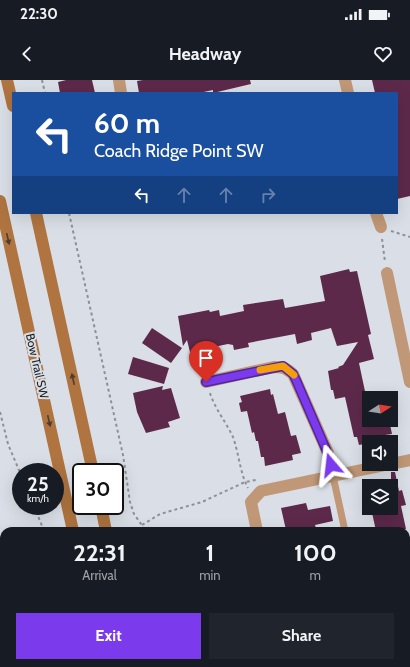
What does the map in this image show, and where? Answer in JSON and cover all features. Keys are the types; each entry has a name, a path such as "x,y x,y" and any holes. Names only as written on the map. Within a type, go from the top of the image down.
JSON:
{"main road":[{"path":"7,80 12,102"},
{"name":"Bow Trail SW","path":"0,201 72,527"},
{"path":"36,214 91,463"},
{"path":"103,515 105,527"}],"street":[{"path":"119,80 121,92"},
{"path":"345,80 348,92"},
{"path":"376,214 381,227"},
{"path":"387,273 410,382"},
{"path":"206,382 283,366 293,374 296,380 328,454 333,476"},
{"path":"398,463 410,460"},
{"path":"256,527 251,502 261,491 362,470"}],"lane":[{"path":"333,476 344,527"}],"path":[{"path":"42,80 45,92"},
{"path":"69,214 123,455 130,502 134,514 143,527"},
{"path":"387,273 381,227 410,237"},
{"path":"206,382 214,404 228,424 234,440 245,482"},
{"path":"0,412 8,444 16,463"},
{"path":"38,515 42,527"}],"building":[{"path":"66,80 92,80 95,92 60,92 58,82"},
{"path":"250,80 251,84 217,92 213,92 213,90 204,92 139,92 137,81"},
{"path":"372,80 410,80 410,196 398,199 398,92 375,92"},
{"path":"349,269 350,272 357,271 371,334 368,335 374,359 359,363 365,391 362,391 362,427 390,427 392,434 362,435 362,444 359,445 357,437 354,437 345,397 335,399 333,390 331,390 328,371 339,368 338,367 343,365 358,342 337,346 331,328 311,333 312,340 297,344 295,334 248,343 249,347 234,350 233,345 228,344 190,352 187,340 183,346 178,316 209,310 210,312 219,310 220,316 244,311 243,305 283,299 285,308 325,301 320,276"},
{"path":"152,328 182,348 171,363 142,343"},
{"path":"133,357 169,368 164,384 128,374"},
{"path":"163,386 162,390 171,388 180,418 168,422 170,427 146,433 137,412 133,393"},
{"path":"270,389 271,395 273,394 278,414 285,412 291,436 296,435 301,453 292,455 293,460 265,466 264,457 261,457 258,441 256,441 254,432 252,433 247,411 241,412 239,403 242,402 240,396"},
{"path":"391,472 395,472 396,479 391,479"},
{"path":"398,486 399,491 402,490 406,505 401,506 406,527 375,527 373,515 398,515"},
{"path":"306,503 308,510 330,506 333,521 315,525 316,527 285,527 281,508"}],"slow traffic":[{"path":"260,370 283,366 294,375"}],"route":[{"path":"206,382 283,366 293,374 296,380 328,454 331,465"}]}
